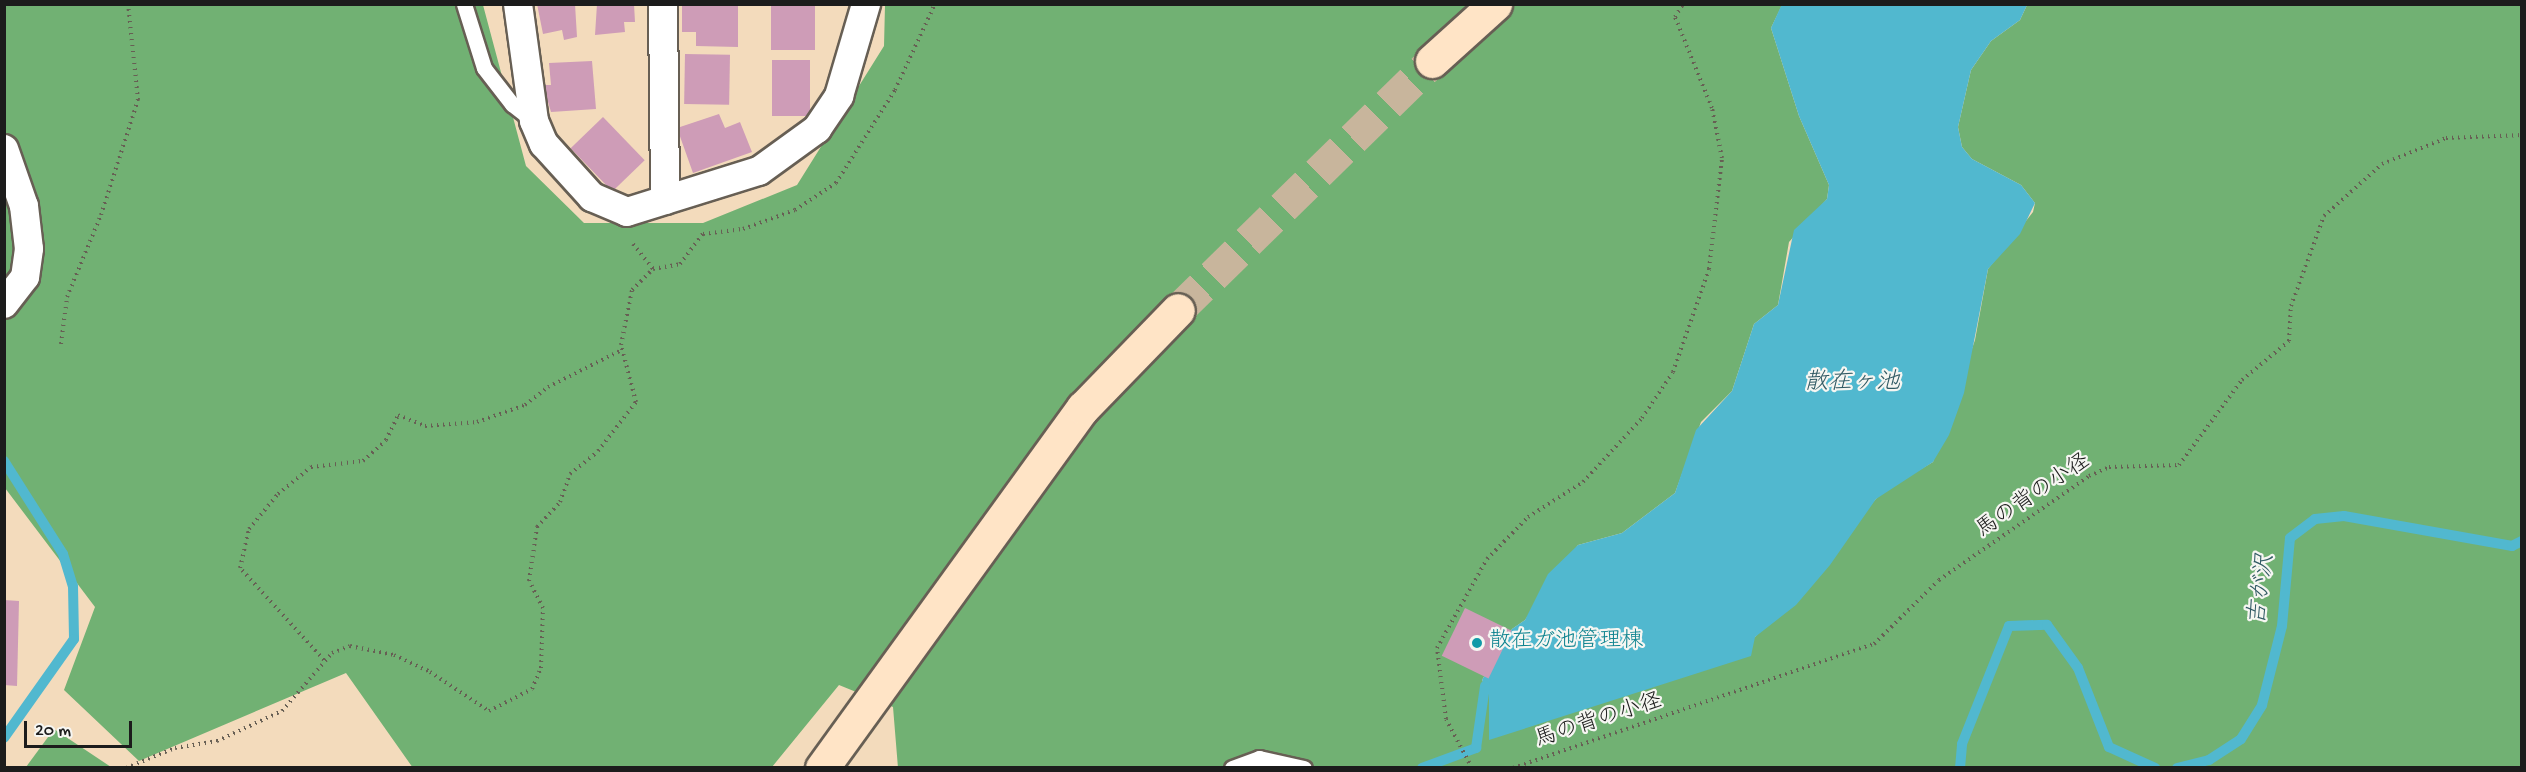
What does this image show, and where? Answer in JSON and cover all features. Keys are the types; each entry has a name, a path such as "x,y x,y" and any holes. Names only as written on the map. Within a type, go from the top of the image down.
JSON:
{"street":[{"path":"518,4 534,121 544,144 604,204 627,212 759,171 817,129 839,96 866,4"},
{"path":"663,4 665,200"},
{"path":"1432,61 1495,4"},
{"path":"4,149 24,206 29,249 25,277 4,304"},
{"path":"822,768 1083,408 1178,309"}],"lane":[{"path":"465,4 484,68 512,104 534,121"},
{"path":"1232,768 1259,758 1304,768"}],"path":[{"path":"61,344 67,297 101,215 138,100 128,4"},
{"path":"126,768 175,748 218,741 282,711 324,660 350,645 394,655 430,672 489,711 532,689 541,668 543,608 529,581 537,527 560,502 570,474 598,451 636,402 622,350 632,290 653,269 680,264 703,234 743,229 795,210 847,171 895,90 935,4"},
{"path":"1472,768 1446,718 1437,648 1487,559 1528,517 1583,482 1642,418 1672,372 1709,269 1722,158 1712,108 1675,17 1683,4"},
{"name":"馬の背の小径","path":"1513,768 1874,644 1939,580 2089,476 2109,466 2179,465 2242,380 2289,340 2291,306 2324,216 2382,164 2446,138 2522,135"},
{"path":"324,660 240,568 249,529 278,494 311,467 363,461 386,440 398,415 425,426 477,422 525,405 548,387 622,350"}],"green space":[{"path":"5,5 483,5 526,166 584,223 703,223 797,185 884,46 885,5 1782,5 1771,28 1799,116 1829,185 1827,199 1789,242 1778,305 1754,324 1732,391 1701,422 1675,493 1622,533 1578,545 1525,620 1512,629 1482,680 1489,693 1489,739 1641,690 1755,637 1882,492 1933,462 1975,340 1988,269 2033,212 2035,203 2021,185 1972,159 1962,147 1958,127 1971,70 1991,41 2020,20 2027,5 2521,5 2521,767 898,768 893,707 839,685 772,767 413,768 346,673 139,761 64,690 95,607 5,488"},
{"path":"54,729 111,767 26,767"}],"water":[{"name":"散在ヶ池","path":"1782,4 2027,5 2020,20 1991,41 1971,70 1958,127 1962,147 1972,159 2021,185 2035,203 2020,234 1988,269 1964,393 1949,435 1933,462 1876,499 1830,565 1796,605 1755,637 1751,656 1489,740 1489,693 1482,680 1512,629 1525,620 1548,574 1578,545 1622,533 1675,493 1696,430 1732,391 1754,324 1778,305 1794,230 1827,199 1829,185 1799,116 1771,28"}],"building":[{"path":"537,4 575,4 577,37 564,40 562,30 543,34"},
{"path":"597,4 634,4 635,22 624,22 625,32 595,35"},
{"path":"682,4 738,4 738,47 696,46 696,32 682,32"},
{"path":"771,4 815,4 815,50 771,50"},
{"path":"685,54 730,55 729,105 684,104"},
{"path":"772,60 810,60 810,116 772,116"},
{"path":"592,61 596,109 551,112 543,85 551,85 549,63"},
{"path":"719,114 725,128 740,122 752,152 693,173 677,128"},
{"path":"603,117 645,160 612,191 571,148"},
{"path":"4,600 19,601 17,686 4,685"},
{"name":"散在ガ池管理棟","path":"1465,608 1512,631 1489,678 1442,656"}],"waterway":[{"path":"4,461 63,554 73,586 74,639 4,738"},
{"name":"吉が沢","path":"2177,768 2209,760 2241,739 2262,705 2282,626 2290,538 2315,519 2344,516 2512,546 2522,541"},
{"name":"吉が沢","path":"1960,768 1962,744 2009,626 2047,625 2078,668 2109,747 2155,768"},
{"path":"1422,768 1476,748 1485,686"}],"tunnel":[{"path":"1178,310 1432,61"}],"place":[{"name":"散在ガ池管理棟","path":"1477,643"}]}
